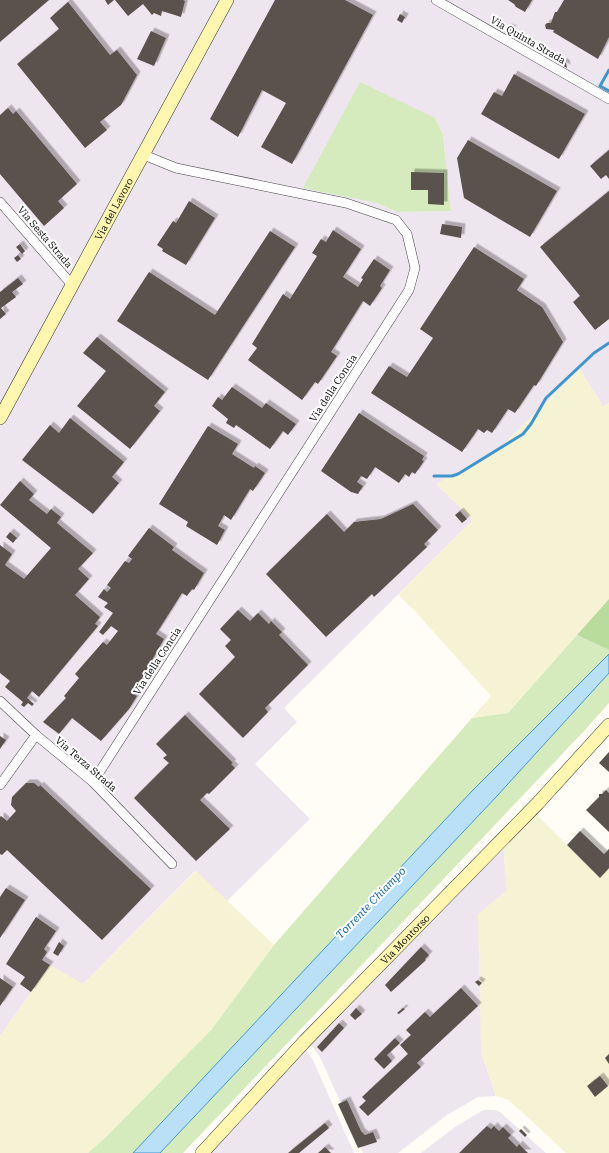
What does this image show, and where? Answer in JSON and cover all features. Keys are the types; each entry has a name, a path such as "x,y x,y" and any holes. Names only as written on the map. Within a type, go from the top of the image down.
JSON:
{"main road":[{"name":"Via del Lavoro","path":"0,418 227,0"},
{"name":"Via Montorso","path":"202,1153 304,1041 538,803 609,725"}],"street":[{"name":"Via Quinta Strada","path":"436,0 609,99"},
{"name":"Via della Concia","path":"92,782 409,290 415,268 407,234 396,220 385,215 346,203 176,168 144,155"},
{"name":"Via Sesta Strada","path":"0,202 73,286"},
{"name":"Via Terza Strada","path":"0,702 36,735 92,782 172,864"},
{"path":"0,785 36,735"}],"shaded area":[{"path":"0,0 609,0 609,403 603,407 580,369 500,448 437,484 473,520 284,708 297,722 255,764 310,819 226,902 195,871 83,984 31,992 0,1036","holes":["435,118 443,135 451,211 397,212 377,203"]},
{"path":"580,369 603,407 609,403 609,599 508,713 472,718 491,696 413,609 398,595 473,520 436,484 500,448"},
{"path":"537,812 538,816 599,877 609,868 609,1153 566,1153 508,1100 496,1096 481,1052 478,914 507,890 503,844"},
{"path":"503,844 507,890 481,1052 496,1096 478,1097 447,1115 398,1153 363,1153 321,1059 310,1043"},
{"path":"196,871 274,945 211,1030 107,1136 88,1153 0,1153 0,1036 50,965 83,984"},
{"path":"304,1047 313,1060 354,1153 204,1153"},
{"path":"483,1110 494,1110 500,1112 546,1153 421,1153 455,1127"}],"green space":[{"path":"360,82 435,118 443,135 451,211 397,212 377,203 303,188"},
{"path":"609,599 609,650 577,635"},
{"path":"577,635 609,650 609,654 472,791 133,1153 88,1153 107,1136 211,1030 274,945 472,718 508,713"},
{"path":"609,673 609,703 585,730 183,1153 160,1153 497,796"}],"water":[{"name":"Torrente Chiampo","path":"609,654 609,673 497,796 160,1153 133,1153 472,791"}],"building":[{"path":"0,0 49,0 0,42"},
{"path":"105,0 114,0 108,5"},
{"path":"115,0 185,1 181,17 162,11 161,16 154,13 152,15 143,4 128,16"},
{"path":"275,0 345,0 373,15 292,164 261,147 286,103 262,90 238,137 210,119"},
{"path":"508,0 532,0 525,12"},
{"path":"564,0 609,0 609,37 598,59 553,32 554,30 546,29 545,25 547,23 551,23 555,12 557,12"},
{"path":"68,2 110,55 117,50 137,75 121,105 100,122 107,130 85,148 17,64 59,29 50,18"},
{"path":"400,14 405,17 402,23 397,20"},
{"path":"508,27 513,29 510,33 506,30"},
{"path":"151,31 166,38 154,66 137,59"},
{"path":"560,61 566,63 567,68 558,63"},
{"path":"514,74 585,114 559,159 481,114 494,92 502,96"},
{"path":"8,108 13,114 16,111 77,184 58,201 64,208 44,226 0,174 0,115"},
{"path":"468,140 557,191 530,237 464,198 457,158"},
{"path":"609,150 609,179 606,175 601,179 590,166"},
{"path":"411,172 444,173 444,205 428,204 428,190 411,190"},
{"path":"609,191 609,319 595,330 573,302 580,296 540,247"},
{"path":"189,201 215,218 186,265 162,251 163,249 157,245 173,221 176,223"},
{"path":"442,224 462,227 461,238 440,234"},
{"path":"333,230 361,249 343,277 358,287 363,279 361,278 374,259 390,270 380,286 382,288 370,306 363,301 331,352 337,356 318,384 315,382 302,400 248,360 257,348 252,344 283,294 290,299 317,256 312,253 321,239 326,242"},
{"path":"270,231 295,247 208,380 117,321 149,272 215,315"},
{"path":"20,244 25,251 22,254 16,247"},
{"path":"474,247 524,279 517,290 542,307 563,342 536,386 534,385 515,413 508,409 492,433 487,430 484,433 478,429 462,452 371,393 389,366 407,377 433,338 420,329"},
{"path":"18,255 21,259 17,262 14,258"},
{"path":"18,278 23,284 12,292 16,297 1,308 6,314 0,319 0,292"},
{"path":"97,337 165,392 154,406 160,411 130,449 77,406 106,371 83,353"},
{"path":"232,387 262,408 266,403 296,424 288,435 283,431 270,449 236,425 234,428 226,423 228,419 212,406 218,397 222,400"},
{"path":"359,413 424,456 422,460 424,461 415,474 412,472 409,477 405,474 399,483 375,467 367,479 361,476 357,482 363,486 358,494 351,492 321,471"},
{"path":"70,418 124,462 112,477 119,483 93,514 22,460 50,425 59,433"},
{"path":"208,426 238,444 232,454 265,473 253,491 250,489 231,520 224,515 218,526 225,530 217,545 186,526 188,522 159,504"},
{"path":"20,481 34,494 29,500 47,514 51,509 61,517 57,523 93,553 78,569 89,579 75,595 100,617 95,624 98,626 39,697 32,691 27,698 34,704 32,706 28,703 24,707 21,705 23,702 5,687 10,681 0,673 0,545 12,554 5,565 24,579 51,548 0,505"},
{"path":"413,504 438,530 424,544 427,547 374,597 372,594 326,637 266,574 327,514 344,532 354,522 381,519"},
{"path":"460,511 467,519 462,523 455,515"},
{"path":"149,528 174,547 172,550 204,573 194,590 192,589 187,596 182,593 156,634 164,639 133,694 137,696 129,709 101,741 72,718 59,734 43,722 66,698 64,696 79,678 75,674 103,642 107,645 118,631 111,626 103,635 99,632 113,613 104,607 108,603 98,597 104,589 107,592 111,588 107,585 125,561 129,563 132,559 128,556"},
{"path":"10,532 17,538 13,543 6,537"},
{"path":"238,610 250,621 258,613 269,624 271,621 282,632 279,635 308,665 265,708 268,712 243,738 199,694 235,657 225,646 231,640 220,629"},
{"path":"185,715 233,763 231,764 235,768 209,794 207,793 200,800 230,829 196,861 134,798 169,763 163,758 167,755 156,744"},
{"path":"0,736 6,740 0,749"},
{"path":"609,752 609,772 599,763"},
{"path":"26,783 34,783 39,787 40,785 151,889 102,940 7,850 2,855 0,854 0,817 1,816 7,821 16,811 11,805 12,797"},
{"path":"606,790 609,793 609,832 586,810 599,797 599,794 602,794"},
{"path":"580,831 604,854 609,849 609,868 600,878 567,845"},
{"path":"6,888 25,900 0,938 0,897"},
{"path":"36,917 56,931 44,949 47,952 42,960 50,965 31,992 20,984 25,977 6,964"},
{"path":"59,942 64,946 58,956 53,953"},
{"path":"421,947 429,955 425,959 426,960 391,992 385,985"},
{"path":"0,978 13,987 0,1006"},
{"path":"478,980 482,983 479,986 475,982"},
{"path":"461,988 478,1006 417,1063 421,1067 368,1116 359,1107 366,1101 362,1097 408,1054 400,1045 411,1035 406,1030 425,1012 430,1017"},
{"path":"356,1008 362,1014 355,1020 350,1015"},
{"path":"403,1008 405,1009 399,1014 397,1013"},
{"path":"339,1023 344,1028 322,1052 317,1047"},
{"path":"395,1038 400,1043 387,1055 392,1061 384,1069 374,1059"},
{"path":"609,1054 609,1064 605,1058"},
{"path":"600,1076 608,1086 595,1097 587,1086"},
{"path":"347,1100 361,1131 365,1135 373,1132 377,1142 358,1148 338,1104"},
{"path":"325,1123 329,1128 299,1153 288,1153"},
{"path":"487,1126 491,1129 494,1126 499,1131 503,1127 511,1135 508,1138 517,1147 519,1144 528,1153 459,1153"},
{"path":"521,1129 527,1135 525,1137 519,1131"},
{"path":"325,1147 331,1153 318,1153"}],"waterway":[{"path":"609,70 600,86 609,91"},
{"path":"434,476 452,476 458,474 523,434 531,424 546,398 594,353 609,343"}]}
